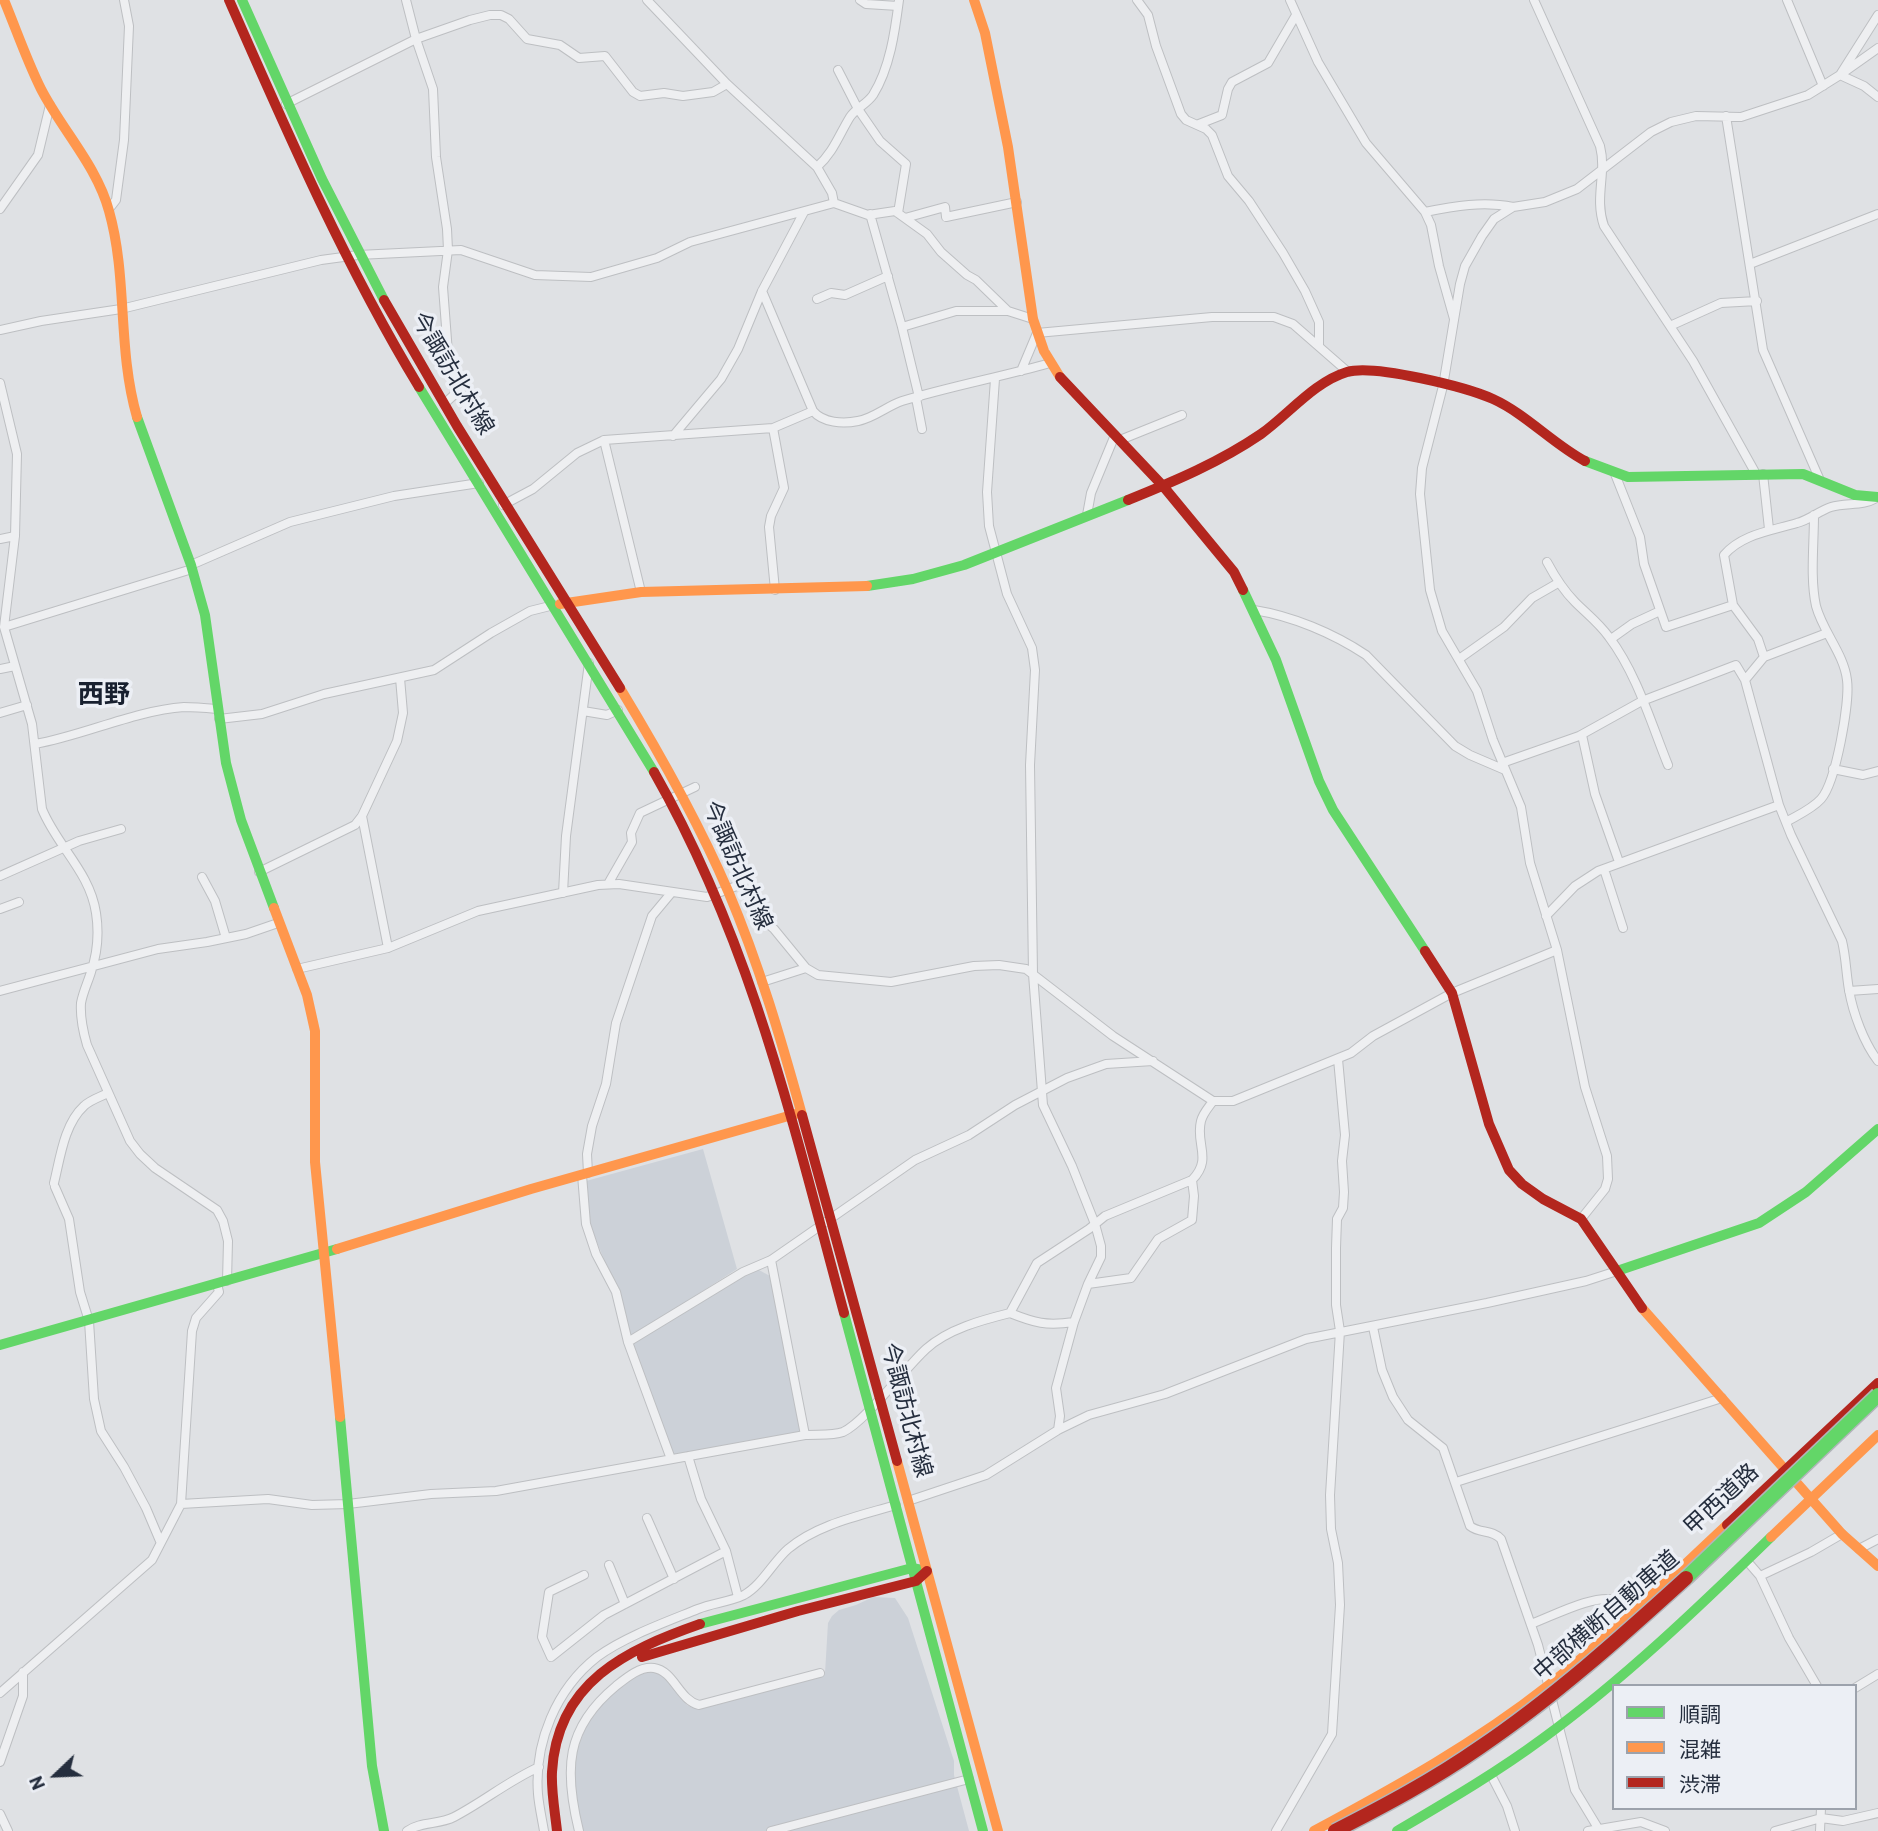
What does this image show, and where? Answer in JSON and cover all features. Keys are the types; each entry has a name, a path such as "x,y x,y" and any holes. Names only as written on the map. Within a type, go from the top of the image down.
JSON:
{"main road":[{"path":"4,0 50,105 94,176 109,209 117,252 124,357 129,390 192,567 205,615 226,763 241,820 307,995 314,1031 315,1162 372,1766 384,1831"},
{"name":"今諏訪北村線","path":"229,0 297,158 352,256 444,404 500,506 676,797 762,982 826,1223 880,1396 918,1573 983,1831"},
{"name":"今諏訪北村線","path":"242,0 352,256 402,358 479,483 500,506"},
{"path":"975,0 985,33 1017,202 1035,326 1049,363 1163,486 1234,572 1276,660 1333,810 1452,993 1489,1124 1503,1159 1522,1184 1543,1199 1581,1219 1646,1314 1842,1534 1878,1566"},
{"path":"561,603 641,592 876,586 914,579 996,553 1163,486 1244,446 1326,382 1348,372 1365,370 1469,391 1507,407 1570,453 1615,474 1657,478 1803,474 1819,478 1843,499 1878,497"},
{"name":"今諏訪北村線","path":"561,603 589,662 676,797"},
{"name":"今諏訪北村線","path":"722,892 796,1114"},
{"path":"0,1345 222,1283 796,1114"},
{"path":"1617,1271 1759,1223 1778,1213 1796,1201 1878,1129"},
{"name":"今諏訪北村線","path":"826,1223 870,1408 902,1503"},
{"name":"甲西道路","path":"1314,1831 1425,1771 1549,1685 1636,1610 1878,1383"},
{"name":"中部横断自動車道","path":"1335,1831 1464,1758 1573,1677 1668,1594 1878,1395"},
{"name":"中部横断自動車道","path":"1349,1831 1408,1799 1502,1740 1584,1677 1664,1608 1878,1404"},
{"path":"1397,1831 1491,1775 1560,1726 1649,1651 1878,1435"},
{"path":"557,1831 550,1782 555,1743 576,1696 601,1670 631,1652 691,1626 918,1573"},
{"path":"566,1831 559,1782 563,1745 583,1702 613,1672 652,1653 918,1573"},
{"name":"今諏訪北村線","path":"918,1573 998,1831"}],"street":[{"path":"109,209 116,200 124,140 129,26 124,0"},
{"path":"406,0 433,89 436,157 447,229 448,250 443,287 447,353 455,394 444,404"},
{"path":"647,0 727,84 817,167 832,193 834,203"},
{"path":"817,167 827,159 852,114 874,93 886,68 898,3 866,4 860,0"},
{"path":"1137,0 1148,15 1156,46 1181,114 1186,120 1199,124 1212,135 1228,176 1264,222 1305,291 1319,323 1319,345"},
{"path":"1290,0 1318,62 1366,144 1425,212 1431,225 1455,322"},
{"path":"1534,0 1600,146 1602,171 1598,196 1599,212 1604,226 1693,361 1759,474 1769,529"},
{"path":"1787,0 1823,86"},
{"path":"286,104 416,39 470,20 501,15 509,19 527,38 560,45 579,58 606,56 633,92 640,96 664,93 693,95 713,92 727,84"},
{"path":"1199,124 1222,115 1232,82 1268,63 1296,15"},
{"path":"1840,75 1878,15"},
{"path":"1425,212 1458,205 1499,204 1513,207 1545,202 1577,189 1651,132 1671,122 1696,116 1741,117 1808,95 1878,48"},
{"path":"838,69 858,109 880,141 906,164 901,215"},
{"path":"1840,75 1872,90 1878,97"},
{"path":"0,209 38,155 50,105"},
{"path":"1726,117 1763,350 1819,478"},
{"path":"901,215 945,207 946,217 1017,202"},
{"path":"0,330 121,309 321,260 352,256 448,250 474,254 535,275 591,277 657,258 690,242 834,203 870,214 895,211 927,234 941,252 976,280 1008,311 1035,326 1212,317 1274,317 1293,324 1348,372"},
{"path":"1513,207 1494,219 1472,251 1460,284 1443,386 1425,449 1420,494 1433,608 1442,631 1477,691 1521,807 1530,863 1557,950 1585,1087 1609,1167 1605,1189 1581,1219"},
{"path":"673,436 721,379 738,349 762,291 804,212"},
{"path":"870,214 902,327 922,429"},
{"path":"1751,264 1878,214"},
{"path":"817,299 831,293 845,295 888,276"},
{"path":"762,291 813,411 817,416 833,422 860,421 899,402 1049,363"},
{"path":"1670,326 1730,300 1757,301"},
{"path":"902,327 956,311 1008,311"},
{"path":"1021,371 1035,326"},
{"path":"995,379 987,492 989,526 1007,594 1032,648 1035,670 1030,765 1033,974 1043,1105 1072,1166 1101,1246 1101,1257 1074,1322 1056,1388 1060,1416 1058,1430"},
{"path":"0,383 17,454 15,536 3,625 32,724 43,809 48,822 90,888 96,914 96,950 82,999 81,1014 87,1045 130,1141 155,1168 217,1210 228,1241 219,1292 197,1318 192,1331 181,1503 152,1560 0,1693"},
{"path":"500,506 533,489 577,453 604,440 773,428 813,411"},
{"path":"1087,515 1091,493 1118,438 1182,415"},
{"path":"773,428 784,488 769,527 775,590"},
{"path":"604,440 641,592"},
{"path":"1615,474 1640,537 1644,564 1666,627 1733,605"},
{"path":"3,625 192,567 290,522 394,496 479,483"},
{"path":"1764,657 1758,639 1733,605 1724,555 1731,547 1769,529 1798,523 1843,499"},
{"path":"1786,822 1808,810 1822,798 1829,785 1845,718 1847,679 1816,606 1814,516"},
{"path":"0,539 15,536"},
{"path":"1547,562 1558,583 1595,619 1611,639 1630,671 1668,765"},
{"path":"1459,659 1504,627 1531,598 1558,583"},
{"path":"34,744 62,739 150,713 185,707 218,714 262,714 324,694 434,670 530,611 561,603"},
{"path":"1254,610 1282,614 1353,646 1366,655 1455,746 1504,766 1582,735 1642,701 1736,665 1745,680 1779,805 1842,941 1847,958 1849,992 1867,1042 1878,1061"},
{"path":"1611,639 1632,624 1660,611"},
{"path":"1745,680 1764,657 1827,633"},
{"path":"563,893 565,836 589,662"},
{"path":"0,669 15,666"},
{"path":"259,872 355,825 362,816 397,741 404,713 400,678"},
{"path":"0,713 27,705"},
{"path":"583,711 607,715 618,710"},
{"path":"1582,735 1595,794 1619,862"},
{"path":"1833,769 1863,775 1878,771"},
{"path":"608,884 632,842 631,834 640,813 695,788"},
{"path":"1546,916 1575,886 1604,869 1779,805"},
{"path":"362,816 388,948"},
{"path":"0,876 65,847 121,829"},
{"path":"1604,869 1623,928"},
{"path":"202,877 215,901 226,938"},
{"path":"297,969 388,948 478,911 608,884 707,897 742,884 756,914 774,929 806,968 818,975 891,982 974,965 1026,969 1113,1036 1213,1101 1233,1101 1249,1097 1351,1053 1373,1036 1452,993 1557,950"},
{"path":"671,1459 628,1342 616,1292 596,1254 586,1224 585,1174 592,1126 606,1084 616,1023 652,916 672,892"},
{"path":"0,909 19,902"},
{"path":"0,991 158,949 226,938 278,923"},
{"path":"762,982 806,968"},
{"path":"1849,992 1878,989"},
{"path":"1276,1831 1332,1734 1340,1605 1330,1494 1340,1331 1336,1306 1337,1219 1343,1208 1342,1161 1345,1135 1338,1059"},
{"path":"628,1342 744,1272 771,1260 915,1160 969,1135 1015,1105 1086,1069 1106,1064 1153,1061"},
{"path":"108,1093 86,1104 77,1113 63,1144 54,1185 69,1219 80,1292 89,1321 94,1399 101,1431 146,1508 160,1541"},
{"path":"1010,1312 1037,1264 1105,1216 1192,1180 1200,1172 1203,1164 1201,1121 1213,1101"},
{"path":"1088,1284 1130,1278 1158,1239 1192,1220 1192,1180"},
{"path":"771,1260 805,1435"},
{"path":"544,1831 538,1794 542,1739 563,1694 581,1672 597,1657 614,1647 701,1608 749,1592 786,1550 807,1535 986,1475 1058,1430 1089,1415 1165,1394 1280,1348 1340,1331 1373,1327 1586,1281 1617,1271"},
{"path":"181,1503 268,1499 312,1505 348,1504 431,1494 496,1491 805,1435 839,1433 848,1429 938,1339 983,1319 1010,1312 1037,1324 1051,1326 1074,1322"},
{"path":"1373,1327 1382,1370 1396,1404 1408,1420 1443,1448 1470,1527 1496,1534 1501,1539 1549,1685 1575,1790 1598,1828"},
{"path":"1456,1482 1722,1398"},
{"path":"688,1456 701,1499 726,1551 738,1597"},
{"path":"647,1518 674,1579"},
{"path":"1760,1576 1842,1534"},
{"path":"1859,1549 1878,1539"},
{"path":"584,1575 549,1592 542,1637 551,1657 604,1615 726,1551"},
{"path":"1747,1561 1760,1576 1789,1638 1816,1684"},
{"path":"609,1565 625,1604"},
{"path":"1531,1625 1593,1601 1608,1598 1619,1600 1636,1610"},
{"path":"579,1831 569,1786 572,1755 586,1715 601,1697 626,1678 646,1668 654,1668 662,1671 687,1700 699,1705 820,1673"},
{"path":"0,1762 23,1696 23,1672"},
{"path":"1857,1687 1878,1675"},
{"path":"407,1831 417,1825 439,1823 453,1818 518,1776 539,1767"},
{"path":"1491,1775 1507,1806 1515,1831"},
{"path":"771,1831 969,1779"},
{"path":"1820,1831 1821,1810"},
{"path":"1780,1831 1821,1818 1843,1821 1878,1813"},
{"path":"0,1814 8,1831"},
{"path":"1588,1831 1641,1822 1665,1831"}],"shaded area":[{"path":"703,1149 737,1269 631,1337 623,1306 592,1230 584,1194 586,1181"},
{"path":"757,1269 770,1276 805,1435 671,1459 628,1343"},
{"path":"873,1597 895,1598 908,1618 954,1761 954,1775 969,1831 583,1831 576,1800 576,1754 594,1711 633,1676 654,1671 664,1677 687,1705 695,1709 823,1676 828,1623 832,1616 839,1610"}],"traffic: fast":[{"path":"242,0 322,179 384,300"},
{"path":"419,387 654,772"},
{"path":"137,417 191,565 205,615 226,763 241,820 274,908"},
{"path":"1585,461 1628,477 1803,474 1855,495 1878,497"},
{"path":"867,586 913,579 964,565 1128,500"},
{"path":"1243,590 1276,660 1319,781 1333,810 1425,951"},
{"path":"1617,1271 1759,1223 1806,1192 1878,1129"},
{"path":"0,1345 337,1249"},
{"path":"844,1313 983,1831"},
{"path":"1686,1578 1878,1395"},
{"path":"340,1417 372,1766 384,1831"},
{"path":"1397,1831 1507,1764 1572,1716 1660,1642 1771,1537"},
{"path":"700,1624 912,1568 927,1571"}],"traffic: slow":[{"path":"4,0 41,89 88,163 109,211 119,262 127,365 137,417"},
{"path":"974,0 985,33 1008,147 1033,319 1044,351 1060,377"},
{"path":"560,604 641,592 867,586"},
{"path":"620,688 678,788 728,891 769,1002 802,1115"},
{"path":"274,908 307,995 315,1031 315,1162 340,1417"},
{"path":"337,1249 531,1189 799,1113"},
{"path":"1642,1308 1842,1534 1878,1566"},
{"path":"1771,1537 1878,1435"},
{"path":"897,1461 998,1831"},
{"path":"1314,1831 1434,1763 1521,1706 1595,1647 1727,1525"}],"traffic: jam":[{"path":"229,0 341,245 419,387"},
{"path":"384,300 457,426 620,688"},
{"path":"1128,500 1230,453 1261,434 1324,383 1347,372 1360,370 1420,378 1493,399 1585,461"},
{"path":"1060,377 1163,486 1234,572 1243,590"},
{"path":"654,772 688,837 744,969 787,1104 844,1313"},
{"path":"1425,951 1452,993 1489,1124 1509,1170 1522,1184 1543,1199 1581,1219 1642,1308"},
{"path":"802,1115 897,1461"},
{"path":"1727,1525 1878,1383"},
{"path":"642,1657 798,1611 916,1581 927,1571"},
{"path":"1335,1831 1426,1782 1506,1729 1586,1667 1686,1578"},
{"path":"557,1831 552,1779 557,1741 567,1715 582,1692 600,1674 646,1645 700,1624"}],"district":[{"name":"西野","path":"104,694"}]}
